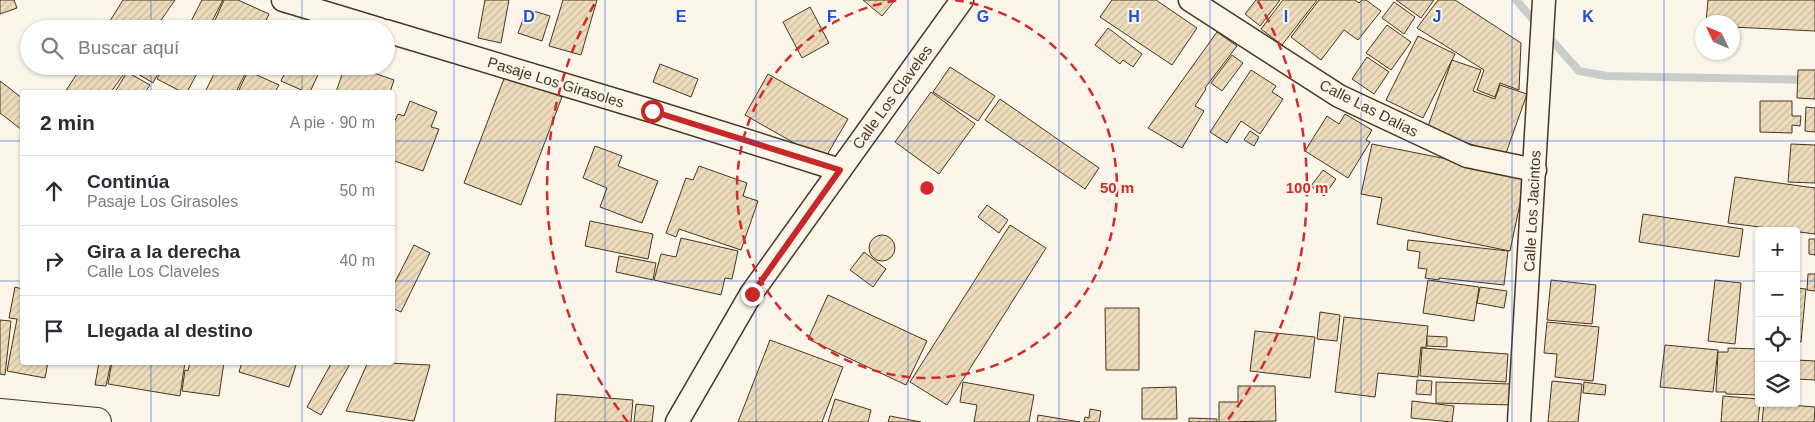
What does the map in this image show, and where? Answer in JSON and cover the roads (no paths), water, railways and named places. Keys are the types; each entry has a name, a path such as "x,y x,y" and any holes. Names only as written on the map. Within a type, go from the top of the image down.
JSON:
{"street":[{"path":"283,0 349,20"},
{"name":"Calle Los Claveles","path":"677,422 752,294 962,0"},
{"name":"Calle Las Dalias","path":"1190,0 1339,96 1467,156 1535,170"},
{"name":"Calle Los Jacintos","path":"1520,422 1544,0"},
{"name":"Pasaje Los Girasoles","path":"395,34 840,170"},
{"path":"0,413 97,422"}],"waterway":[{"path":"1516,0 1538,25"},
{"path":"1547,35 1579,71 1606,76 1815,80"}]}
